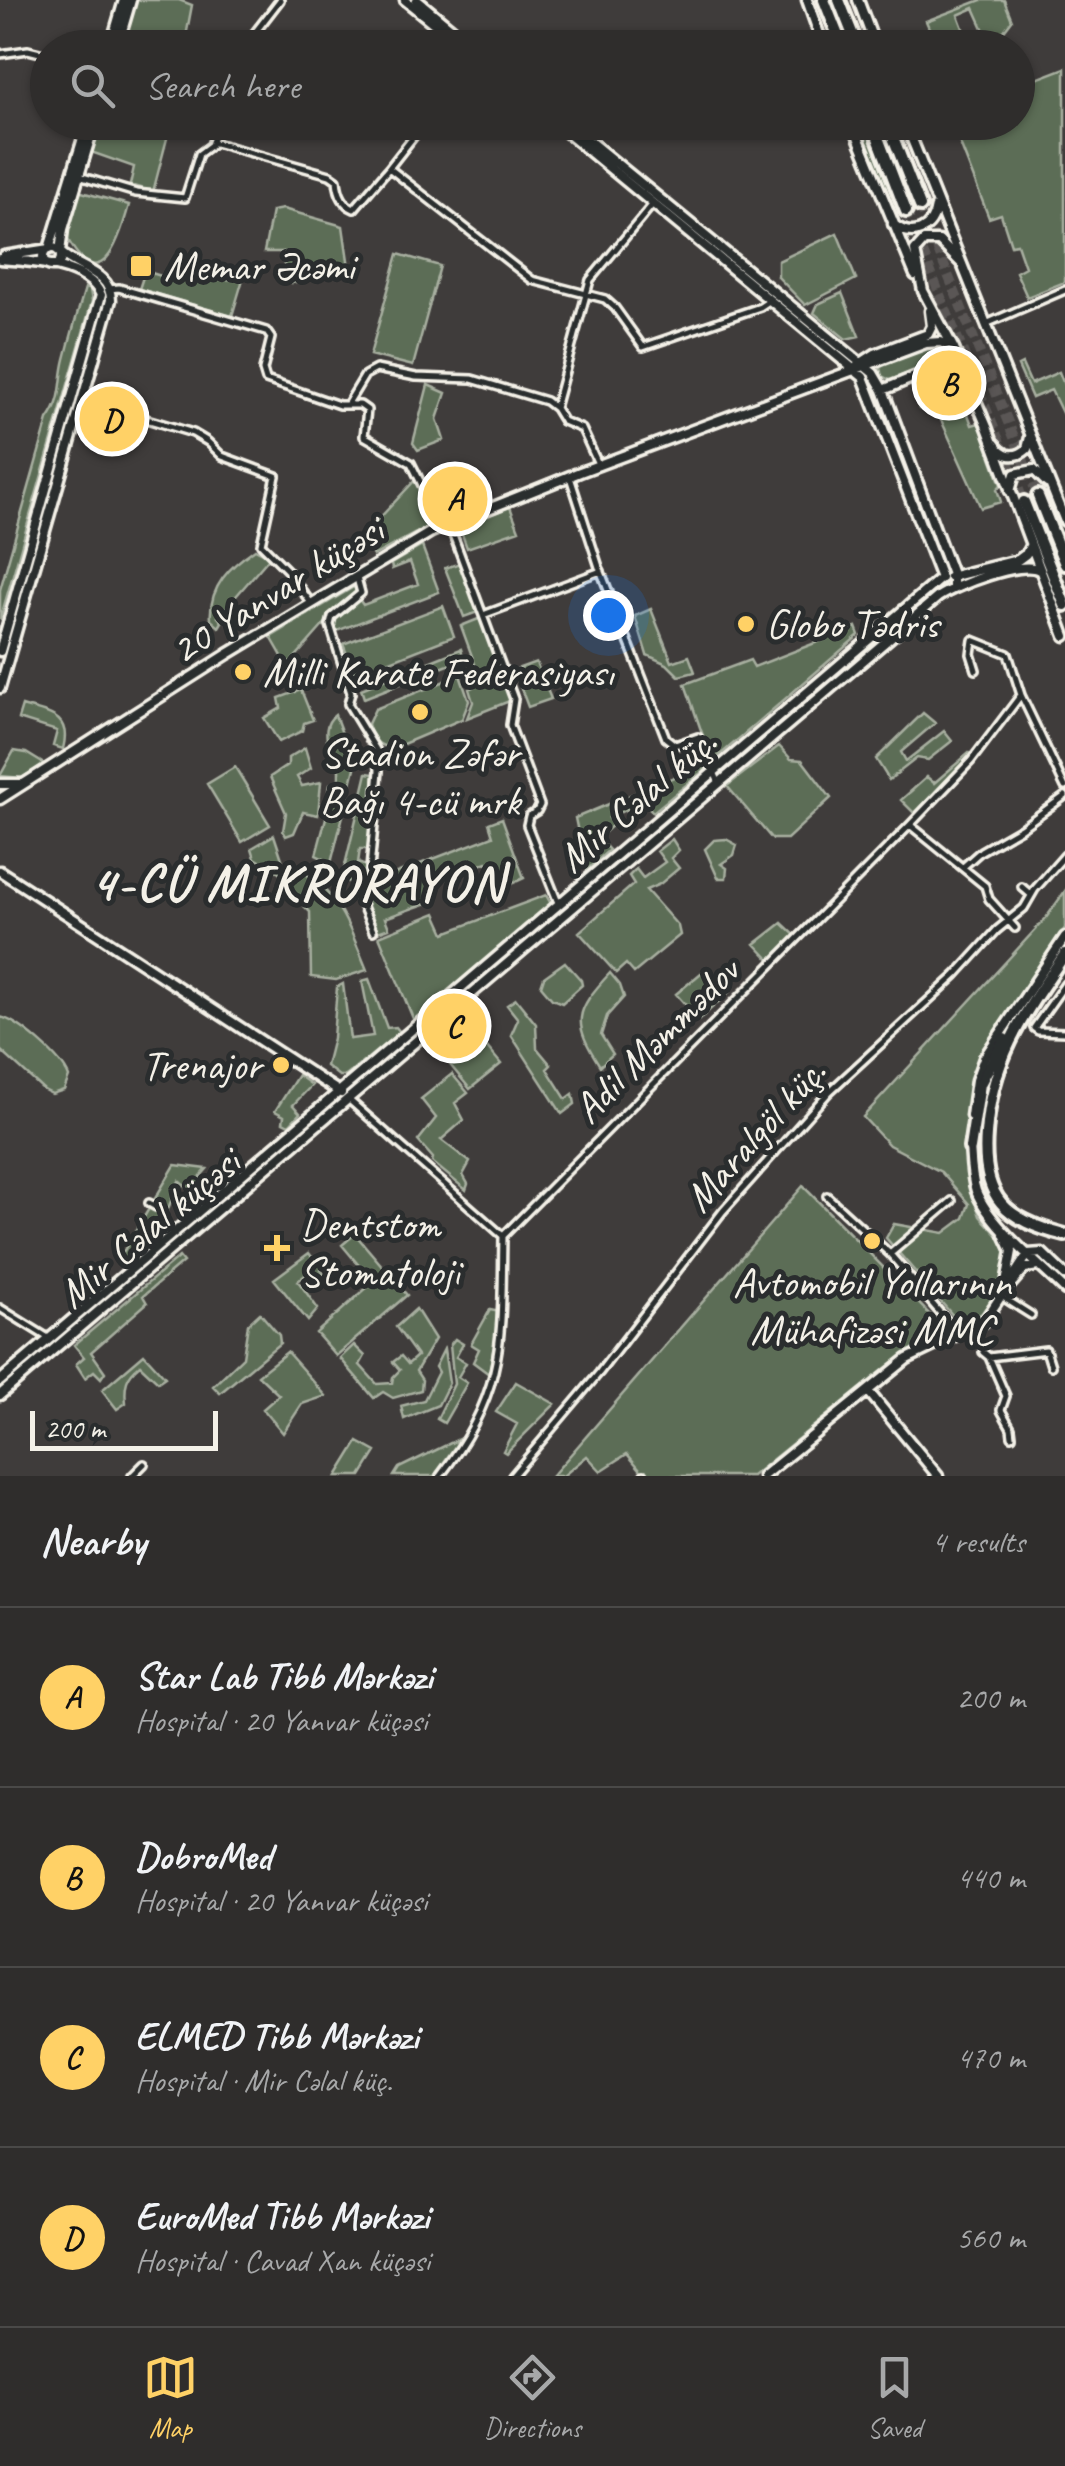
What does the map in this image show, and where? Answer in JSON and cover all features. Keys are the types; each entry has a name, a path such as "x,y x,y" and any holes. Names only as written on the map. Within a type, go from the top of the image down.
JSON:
{"highway":[{"path":"822,0 835,30"},
{"path":"839,0 851,30"},
{"path":"879,140 906,211"},
{"path":"895,140 920,206"},
{"path":"1038,496 1065,564"},
{"path":"1024,502 1065,605"},
{"path":"970,1148 984,1075 997,1049 1065,954"},
{"path":"1038,994 996,1070 988,1104 986,1171 994,1194 1009,1212 1029,1224 1065,1234"}],"street":[{"path":"118,30 127,0"},
{"path":"257,30 280,0"},
{"path":"406,0 447,30"},
{"path":"417,0 451,30"},
{"path":"807,0 818,30"},
{"path":"858,0 869,30"},
{"path":"0,54 30,50"},
{"path":"49,266 44,259 86,140"},
{"path":"49,266 60,263 88,140"},
{"path":"79,176 136,192 185,198 199,154 212,142 330,175 337,180 345,203 354,209 411,140"},
{"path":"577,140 844,355"},
{"path":"587,140 771,299 860,365 882,390 953,582"},
{"path":"859,140 928,304 954,349 1065,636"},
{"path":"913,140 1028,428 1058,493 1065,522"},
{"path":"389,168 532,280 605,299 646,348 760,307 771,299"},
{"path":"888,216 898,228 919,231 934,218 934,194"},
{"path":"556,408 594,273 656,201"},
{"path":"923,291 914,256 921,243 939,241 962,264"},
{"path":"0,258 49,249 60,252 100,276 110,289 110,304 0,688"},
{"path":"0,258 49,266 86,278 100,292 0,651"},
{"path":"100,292 119,288 266,331 271,338 263,370 266,380 339,405 360,405 367,410 364,436 412,463 446,525 514,700 509,722 540,805 537,812 528,816 526,825 560,906"},
{"path":"986,324 1065,290"},
{"path":"860,365 928,334 932,326 928,304"},
{"path":"860,365 932,342 954,349"},
{"path":"821,381 842,368 844,355"},
{"path":"882,390 958,359"},
{"path":"860,365 941,578 953,582 1026,565 1039,570"},
{"name":"20 Yanvar küçəsi","path":"0,798 310,603 446,525 860,365"},
{"path":"347,404 365,375 376,369 416,377 472,380 546,400 563,420 582,429 599,466"},
{"path":"83,400 110,408"},
{"path":"120,412 192,433 222,456 276,476 261,544 291,575 310,603"},
{"path":"990,436 1000,452 1014,456 1030,444 1028,428"},
{"path":"1010,495 1012,478 1027,470 1039,474 1058,493"},
{"path":"570,476 601,571 668,742 678,744 698,737 719,783"},
{"path":"953,582 1018,560 1030,546"},
{"path":"936,568 945,570 948,564"},
{"path":"483,615 601,571"},
{"path":"356,575 361,593 332,617 330,624 351,692 348,704 378,753 369,880 357,893 373,930"},
{"name":"Mir Cəlal küç.","path":"54,1342 941,578"},
{"name":"Mir Cəlal küç.","path":"338,1109 953,582"},
{"path":"976,670 970,654 973,640 1008,654 1021,695 1065,787"},
{"path":"864,644 872,653"},
{"name":"Adil Məmmədov","path":"503,1236 910,826 978,753 1021,695"},
{"path":"0,784 25,782"},
{"path":"963,868 981,850 1021,828 1065,796"},
{"path":"910,826 986,886 989,898 1014,928"},
{"name":"Maralgöl küç.","path":"512,1476 599,1373 723,1211 829,1092 1024,908 1065,855"},
{"path":"0,871 340,1092 503,1236 500,1354 481,1414 440,1476"},
{"path":"1022,887 1031,895"},
{"path":"1001,1296 1012,1251 977,1193 970,1148 971,1106 979,1068 1065,937"},
{"path":"1065,984 1034,1028 1038,1032 1065,1032"},
{"name":"Mir Cəlal küçəsi","path":"0,1381 54,1342 338,1109"},
{"path":"828,1196 890,1254 960,1336"},
{"path":"890,1254 952,1201"},
{"path":"148,1203 156,1207"},
{"path":"993,1218 1065,1290"},
{"path":"763,1476 907,1359 984,1322 1028,1254 1042,1252 1065,1274"},
{"path":"1001,1296 1026,1268 1036,1265 1044,1269"},
{"path":"1001,1296 1031,1315"},
{"path":"0,1308 54,1342"},
{"name":"Mir Cəlal küçəsi","path":"0,1394 54,1342"},
{"path":"1012,1436 1012,1428 1001,1410 1006,1396 986,1355 1046,1350 1052,1366"},
{"path":"868,1391 938,1476"},
{"path":"132,1476 144,1464"}],"green space":[{"path":"135,0 179,0 192,5 187,30 126,30"},
{"path":"981,0 1004,0 1012,20 1004,30 984,30 974,8 958,15 964,30 930,30 926,21"},
{"path":"1065,68 1065,282 1027,297 1016,272 1025,267 1017,244 1011,245 1001,214 989,218 959,140 1035,140 1035,79"},
{"path":"94,140 167,140 153,192 130,185 134,167 91,152"},
{"path":"862,140 871,140 899,212 891,216"},
{"path":"78,191 129,205 114,248 98,264 78,255 66,236"},
{"path":"283,209 343,226 350,274 317,276 292,283 284,276 284,252 264,252 272,211"},
{"path":"837,233 856,279 805,305 778,277 778,261"},
{"path":"398,254 440,266 413,366 370,355"},
{"path":"145,271 174,280 243,279 232,316 139,289"},
{"path":"85,288 90,290 92,301 0,620 0,590 48,420 59,397"},
{"path":"842,293 859,336 846,339 814,313 818,304"},
{"path":"940,345 952,357 890,380 882,376 880,368 892,359"},
{"path":"1022,364 1031,384 1059,372 1065,387 1065,419 1051,390 1032,398 1018,366"},
{"path":"866,371 882,400 944,564 940,566"},
{"path":"428,385 446,393 437,419 444,440 418,450 413,443"},
{"path":"941,396 947,411 966,409 972,425 979,423 1001,485 997,489 1001,502 981,508 938,413 919,409 917,402"},
{"path":"417,478 436,522 373,556 362,537"},
{"path":"510,507 519,530 467,548 459,526"},
{"path":"422,546 439,592 337,631 329,619 286,663 271,637 357,585 356,595 363,605 418,584 410,562 392,569 391,564"},
{"path":"255,549 280,562 269,558 218,617 222,622 219,627 211,620 217,588 229,570"},
{"path":"460,563 478,612 464,617 445,568"},
{"path":"443,606 454,636 355,675 343,644"},
{"path":"651,609 672,662 689,656 695,672 679,676 667,664 647,655 635,616"},
{"path":"481,618 512,700 467,718 473,702 469,689 473,687 467,671 476,667 461,626"},
{"path":"856,627 859,635 712,762 685,684 750,660 754,667"},
{"path":"461,649 464,659 364,698 361,689"},
{"path":"536,662 551,699 528,707 514,670"},
{"name":"Stadion Zəfər Bağı 4-cü mrk","path":"460,675 469,701 462,719 396,747 374,739 368,724 375,709"},
{"path":"301,690 313,720 304,723 302,731 279,742 264,718 281,708 279,698"},
{"path":"22,706 49,714 61,723 63,749 53,746 57,731 18,719"},
{"path":"923,713 935,723 901,752 906,761 944,731 952,741 928,760 917,758 889,780 876,759"},
{"path":"335,715 355,768 327,879 321,876 324,859 316,855 330,784 339,781 339,753 329,753 327,737 328,723"},
{"path":"779,746 791,759 802,760 831,798 787,839 772,839 727,786"},
{"path":"305,748 311,768 297,777 302,786 321,782 318,815 303,812 294,833 286,836 286,813 270,777 288,765 288,758"},
{"path":"14,751 44,764 22,778 0,776"},
{"path":"969,753 972,755 916,815 901,800 927,777 934,783"},
{"path":"705,764 707,768 653,812 643,801 609,818 613,825 598,838 609,850 587,870 573,844 579,837 575,818"},
{"path":"235,767 270,825 242,842 207,784"},
{"path":"367,773 374,774 368,849 360,849 358,863 366,866 363,881 341,882"},
{"path":"502,818 524,878 500,889 487,862 430,885 436,900 385,918 389,928 378,932 363,893 388,885 386,877 493,836 489,823"},
{"path":"274,835 283,862 315,880 337,905 367,970 336,980 311,977 310,912 289,891 279,872 255,858 252,848"},
{"path":"672,839 679,850 671,858 679,868 646,890 678,926 680,935 634,973 626,964 616,973 579,932 634,884 629,876 636,869 643,878 665,862 657,851"},
{"path":"726,839 737,845 734,855 721,864 727,868 726,878 718,878 705,849 714,840"},
{"path":"1065,891 1065,928 982,1054 969,1086 966,1174 980,1216 1003,1241 1008,1264 982,1313 961,1325 886,1238 894,1224 944,1233 964,1218 969,1204 941,1172 889,1145 863,1117 1046,918"},
{"path":"546,895 551,904 414,1021 379,936 436,913 445,933"},
{"path":"782,923 797,937 772,962 755,944"},
{"path":"565,962 582,985 562,1003 552,999 541,986 544,977"},
{"path":"707,968 729,992 699,1020 676,994"},
{"path":"610,973 624,997 607,1016 601,1035 613,1054 600,1066 581,1028 581,1018 589,998"},
{"path":"369,979 387,1028 396,1027 400,1032 346,1076 339,1076 326,1066 333,1038 337,987 343,984 350,1039 373,1036 362,981"},
{"path":"516,999 536,1024 537,1048 551,1065 547,1069 566,1099 573,1094 575,1104 562,1114 511,1035 518,1019 507,1005"},
{"path":"0,1017 28,1033 58,1060 69,1077 64,1090 52,1094 44,1090 0,1050"},
{"path":"468,1024 501,1064 470,1089 437,1049"},
{"path":"452,1074 468,1093 455,1103 464,1120 441,1140 470,1162 463,1175 468,1184 466,1190 432,1162 433,1158 418,1141 436,1118 421,1099"},
{"path":"298,1075 312,1085 293,1105 300,1113 289,1125 275,1111"},
{"path":"175,1165 207,1169 200,1177 207,1186 198,1197 179,1181 164,1219 169,1228 128,1268 117,1262"},
{"path":"803,1186 950,1335 893,1362 752,1476 646,1476 627,1454 601,1471 587,1456 563,1476 552,1476"},
{"path":"355,1234 407,1295 336,1356 316,1333 370,1285 367,1275 342,1245"},
{"path":"309,1253 315,1261 324,1255 331,1262 317,1279 310,1271 298,1281 318,1309 308,1321 274,1279"},
{"path":"179,1257 183,1262 143,1296 147,1303 91,1352 105,1372 101,1378 94,1371 85,1378 76,1364 84,1357 74,1345"},
{"path":"416,1309 435,1339 416,1371 422,1380 421,1390 393,1398 383,1392 374,1398 340,1358 354,1345 365,1356 360,1365 377,1384 392,1383 400,1370 393,1362 401,1356 408,1364 417,1356 396,1327"},
{"path":"490,1310 500,1312 489,1374 473,1362 479,1349 471,1344"},
{"path":"260,1313 279,1335 280,1343 220,1393 213,1386 243,1357 248,1324"},
{"path":"455,1339 463,1344 456,1357 466,1363 458,1377 467,1383 444,1423 437,1419 454,1384 450,1345"},
{"path":"444,1349 449,1383 438,1405 404,1419 401,1406 424,1400"},
{"path":"287,1352 326,1396 302,1404 283,1433 263,1409 279,1395 258,1375"},
{"path":"144,1354 165,1377 158,1382 140,1365 127,1381 126,1403 117,1409 102,1390"},
{"path":"516,1382 555,1404 506,1453 503,1451 517,1424 496,1412"},
{"path":"461,1438 434,1476 394,1476 399,1468"},
{"path":"358,1442 376,1452 361,1476 337,1476"}],"tunnel":[{"path":"920,206 1038,496"},
{"path":"906,211 1024,502"}],"place":[{"name":"Memar Əcəmi","path":"141,266"},
{"name":"DobroMed","path":"949,383"},
{"name":"EuroMed Tibb Mərkəzi","path":"112,419"},
{"name":"Star Lab Tibb Mәrkәzi","path":"455,499"},
{"name":"Globo Tədris","path":"746,624"},
{"name":"Milli Karate Federasiyası","path":"243,672"},
{"name":"Stadion Zəfər Bağı 4-cü mrk","path":"420,712"},
{"name":"ELMED Tibb Mərkəzi","path":"454,1026"},
{"name":"Trenajor","path":"281,1065"},
{"name":"Avtomobil Yollarının Mühafizəsi MMC","path":"872,1241"},
{"name":"Dentstom Stomatoloji","path":"277,1248"}],"district":[{"name":"4-CÜ MIKRORAYON","path":"298,883"}]}
